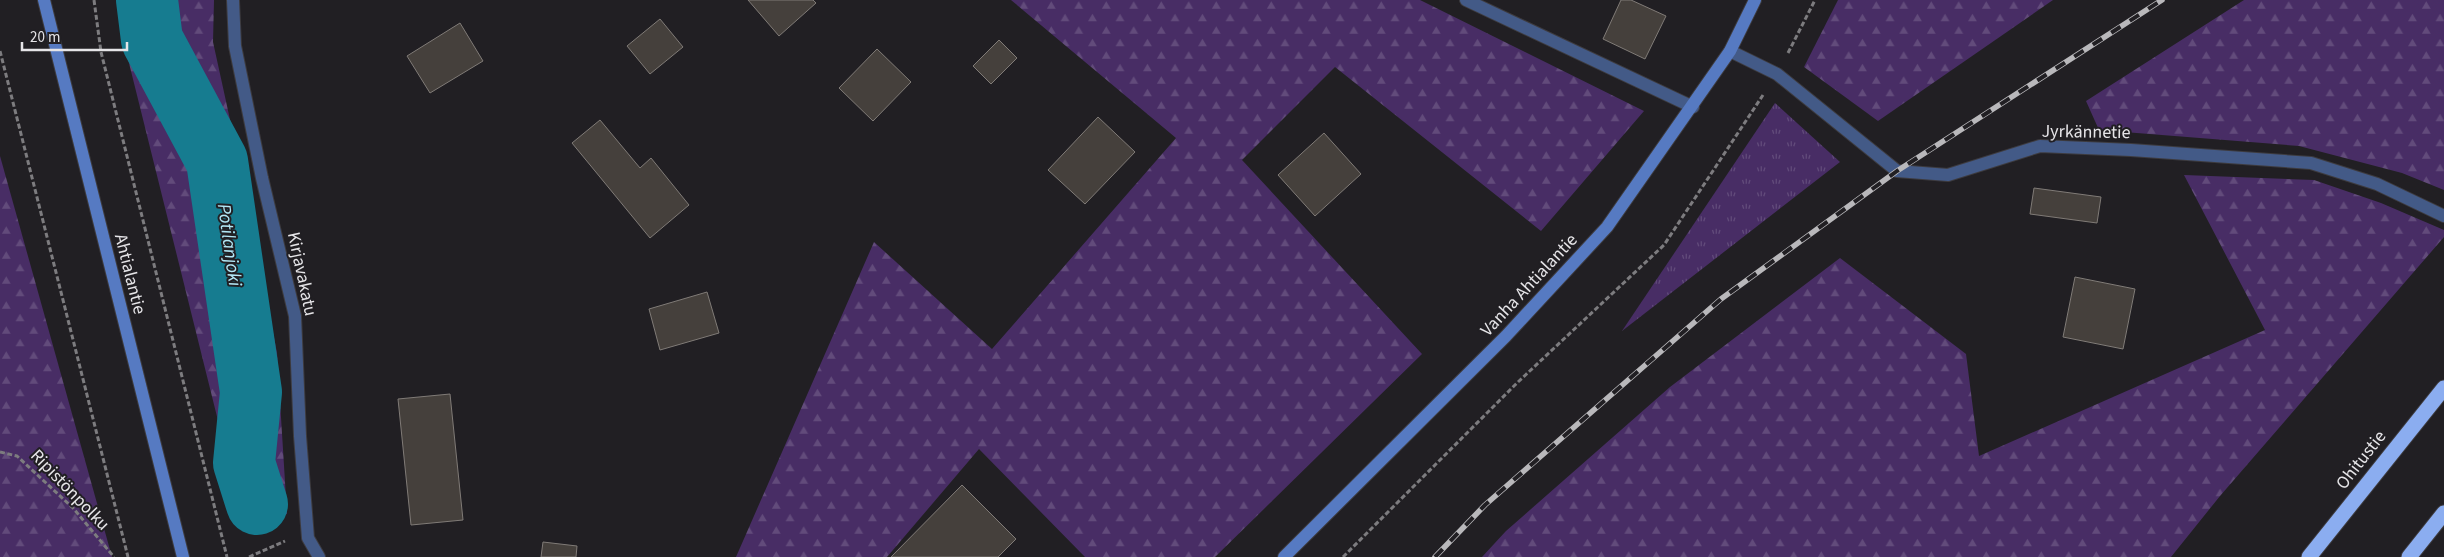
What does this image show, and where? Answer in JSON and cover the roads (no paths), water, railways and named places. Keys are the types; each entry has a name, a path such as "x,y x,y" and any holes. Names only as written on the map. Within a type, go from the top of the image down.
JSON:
{"highway":[{"name":"Ohitustie","path":"2309,557 2444,388"},
{"path":"2409,557 2444,513"}],"street":[{"name":"Ahtialantie","path":"44,0 183,557"},
{"name":"Kirjavakatu","path":"233,0 235,46 262,178 295,316 300,436 308,538 319,557"},
{"path":"1466,0 1692,107"},
{"name":"Vanha Ahtialantie","path":"1284,557 1506,336 1607,227 1730,51 1755,0"},
{"name":"Jyrkännetie","path":"1730,51 1777,74 1897,171 1948,175 2040,146 2311,163 2377,184 2444,216"}],"waterway":[{"name":"Potilanjoki","path":"147,0 152,40 217,161 251,392 244,463 257,504"}],"railway":[{"path":"1435,557 1485,505 1721,299 1897,171 2162,0"}]}
